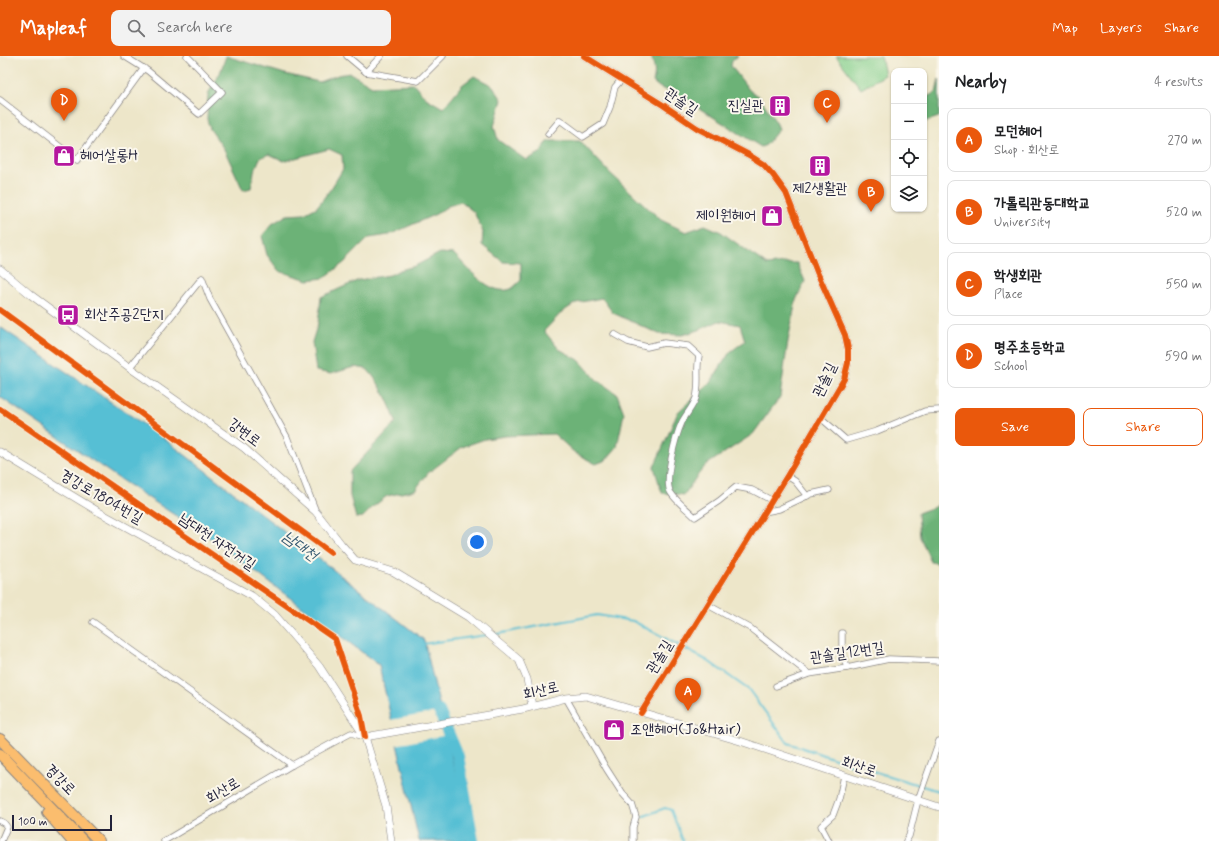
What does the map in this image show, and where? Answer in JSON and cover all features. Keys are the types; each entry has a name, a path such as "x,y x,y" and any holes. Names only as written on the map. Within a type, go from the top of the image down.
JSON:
{"highway":[{"name":"경강로","path":"0,739 99,841"},
{"name":"경강로","path":"0,754 83,841"},
{"path":"0,758 72,841"}],"street":[{"path":"124,56 144,68 199,114 222,92 187,56"},
{"path":"347,56 366,72 418,81 443,56"},
{"path":"366,72 381,56"},
{"name":"관솔길","path":"584,56 698,128 734,146 763,164 773,175 786,192 817,272 845,335 848,349 848,362 844,379 641,713"},
{"path":"0,100 77,160 144,68"},
{"path":"548,134 560,120 583,137 602,124 610,107 615,87 622,79"},
{"name":"강변로","path":"0,269 31,295 244,448 316,512 355,560 394,572 468,617 519,660 527,679 532,706"},
{"path":"130,367 202,278 210,299 287,437 316,512"},
{"path":"614,334 628,342 647,347 664,343 688,346 699,356 697,366 698,389 695,400 682,422 676,439 668,477 670,492 695,517 719,501 736,487 752,490 771,500"},
{"path":"821,418 846,440 877,430 925,411 939,410"},
{"name":"경강로1804번길","path":"0,452 99,512 252,596 261,602 280,620 319,666 365,737 386,806 391,841"},
{"path":"786,476 795,481 807,496"},
{"path":"764,512 779,509 811,494 829,490"},
{"name":"관솔길12번길","path":"708,604 750,628 808,674 847,668 889,658 939,661"},
{"path":"93,622 292,765"},
{"path":"842,633 842,651 847,668"},
{"path":"776,686 808,674"},
{"name":"회산로","path":"164,841 292,765 351,733 365,737 524,709 566,698 586,696 740,741 939,807"},
{"path":"566,698 606,768 622,793 632,804 636,818 633,827 633,841"},
{"path":"906,841 909,836 918,800 939,741"},
{"path":"829,841 822,826 834,815 844,776"},
{"path":"0,821 7,827 1,841"}],"green space":[{"path":"226,56 285,74 319,82 338,75 350,73 372,86 414,84 426,98 443,108 462,85 474,76 493,86 502,100 494,126 498,140 526,160 540,153 548,141 580,141 611,174 661,220 686,232 705,225 721,232 767,265 797,263 805,281 796,300 788,341 780,397 753,434 706,465 684,495 662,493 654,467 678,412 710,383 730,352 745,341 740,325 719,321 699,330 682,335 659,334 613,313 602,298 576,303 562,312 544,331 559,349 579,360 597,380 617,394 624,413 617,447 606,460 596,464 575,453 554,434 505,436 485,439 462,447 428,473 415,490 387,496 363,517 356,518 350,496 350,471 396,422 384,394 367,369 354,367 331,374 316,371 312,342 318,323 321,297 359,280 390,275 400,270 415,266 440,253 454,254 472,273 487,285 495,289 511,289 521,280 521,263 503,262 482,245 483,232 474,212 461,202 448,206 436,214 389,235 369,238 345,262 324,278 308,280 279,271 267,255 262,236 272,224 287,215 304,214 317,207 343,169 342,155 329,149 284,161 269,154 260,158 254,172 251,188 243,190 224,149 210,129 207,119 208,94 220,73"},
{"path":"651,56 738,56 732,61 731,66 750,91 759,96 779,129 766,145 761,147 686,100 659,87 653,82 654,69"},
{"path":"836,56 881,56 885,75 861,89"},
{"path":"939,79 939,117 927,121 927,97 936,92"},
{"path":"939,502 939,564 931,562 920,537 918,513 937,506"}],"water":[{"path":"0,327 158,434 424,640 472,841 419,841 379,665 213,540 118,478 0,397"}],"pier":[{"path":"443,711 448,735 395,745 390,720"}],"waterway":[{"path":"492,635 597,615 633,621 708,661 749,690 788,743 859,767 939,791"},
{"path":"422,644 487,635"},
{"name":"남대천","path":"439,711 458,756 473,841"},
{"path":"642,817 665,808 671,810 683,841"}],"cycle path":[{"path":"584,56 697,128 749,155 763,164 773,175 786,193 817,272 845,335 848,349 848,363 844,379 787,476 641,713"},
{"path":"0,310 331,553"},
{"name":"남대천 자전거길","path":"0,409 335,639 361,716 365,737"}],"place":[{"name":"진실관","path":"780,106"},
{"name":"명주초등학교","path":"64,121"},
{"name":"학생회관","path":"827,123"},
{"name":"헤어살롱H","path":"64,156"},
{"name":"제2생활관","path":"820,166"},
{"name":"가톨릭관동대학교","path":"871,212"},
{"name":"제이원헤어","path":"772,216"},
{"name":"회산주공2단지","path":"68,315"},
{"name":"모던헤어","path":"688,711"},
{"name":"조앤헤어(Jo&Hair)","path":"614,730"}]}
